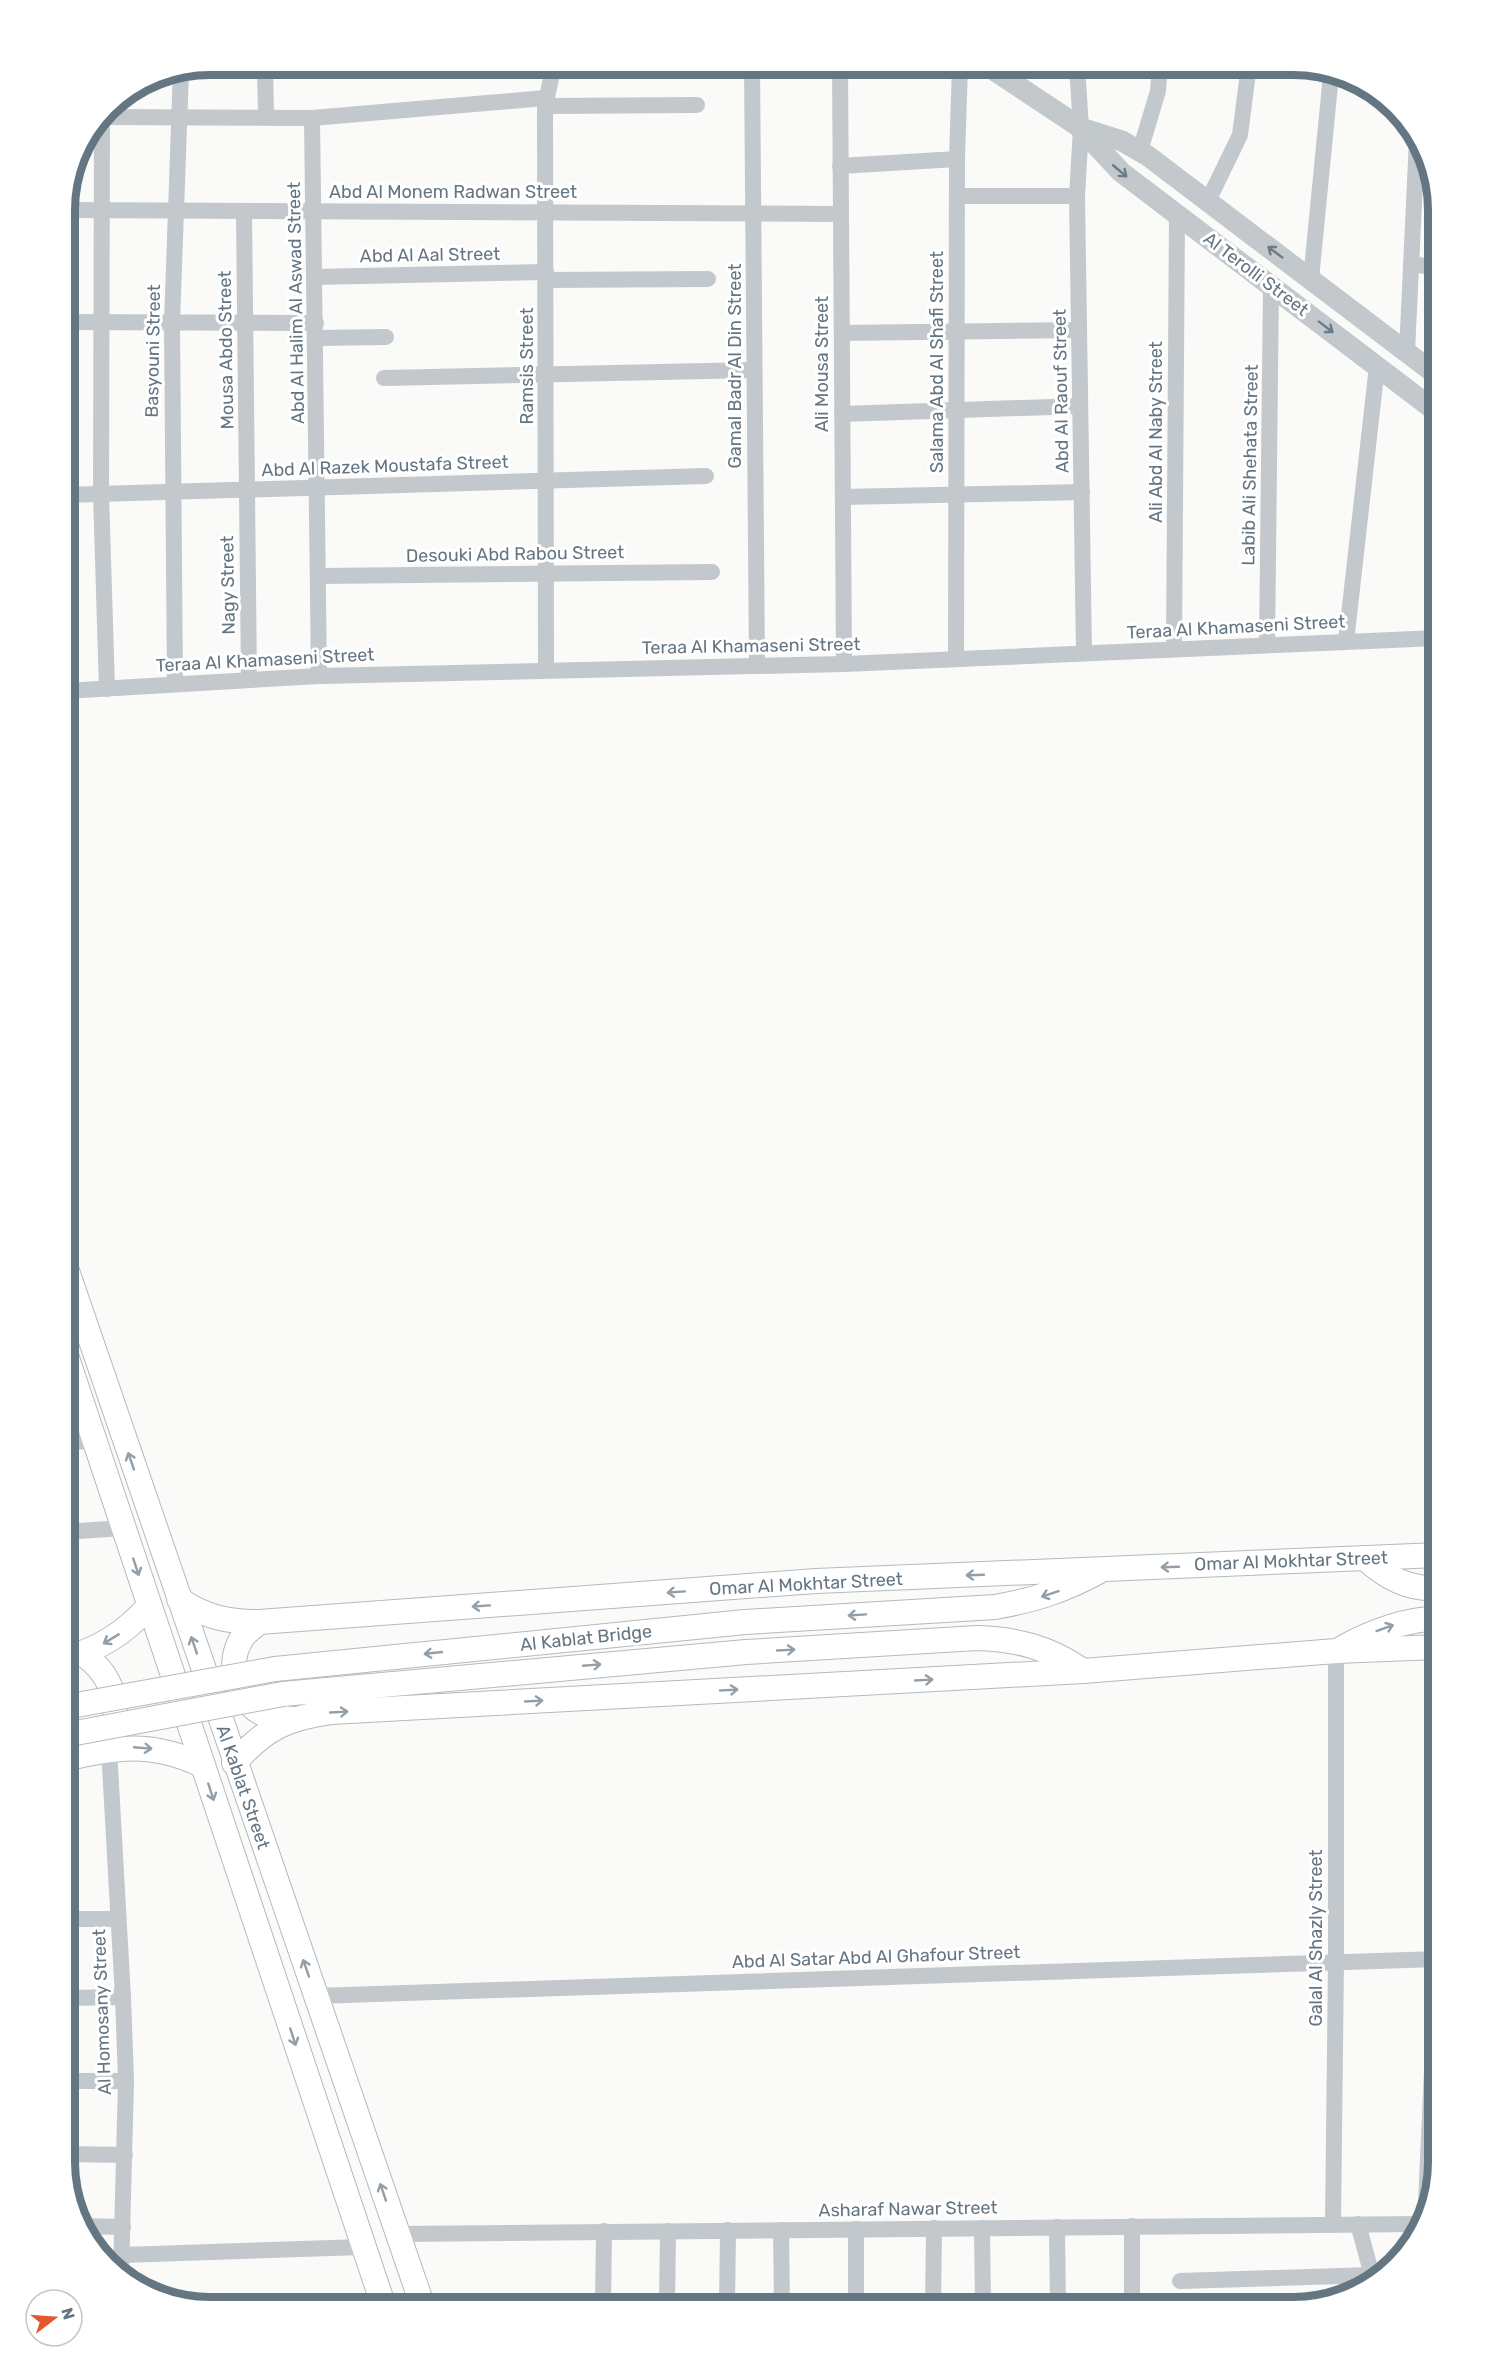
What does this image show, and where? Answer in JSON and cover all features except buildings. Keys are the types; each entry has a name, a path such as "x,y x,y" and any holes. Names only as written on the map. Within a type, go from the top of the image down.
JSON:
{"main road":[{"name":"Al Kablat Street","path":"75,1295 419,2297"},
{"name":"Al Kablat Street","path":"75,1383 380,2297"},
{"name":"Omar Al Mokhtar Street","path":"179,1599 191,1608 220,1619 234,1622 259,1622 816,1581 1428,1555"},
{"path":"1365,1558 1401,1583 1428,1588"},
{"name":"Al Kablat Bridge","path":"75,1705 275,1669 745,1622 995,1607 1033,1600 1069,1588 1103,1570"},
{"path":"75,1656 116,1636 149,1606"},
{"path":"1336,1651 1365,1636 1396,1625 1428,1620"},
{"path":"259,1622 242,1638 233,1661 236,1684 249,1705 270,1717 294,1719 331,1712 1083,1671 1336,1651 1428,1647"},
{"name":"Al Kablat Bridge","path":"75,1733 283,1694 734,1653 978,1638 1033,1645 1059,1656 1083,1671"},
{"path":"75,1657 102,1671 114,1695 116,1722 109,1749"},
{"path":"234,1763 261,1737 294,1719"},
{"path":"75,1757 109,1749 132,1747 179,1755 202,1765"}],"street":[{"path":"265,75 266,117"},
{"name":"Ramsis Street","path":"546,669 545,102 552,75"},
{"name":"Gamal Badr Al Din Street","path":"752,75 757,666"},
{"name":"Ali Mousa Street","path":"840,75 844,664"},
{"name":"Salama Abd Al Shafi Street","path":"956,659 957,159 960,75"},
{"name":"Al Terolli Street","path":"1001,75 1081,128 1121,172 1428,405"},
{"name":"Abd Al Raouf Street","path":"1078,75 1081,128 1077,195 1084,653"},
{"path":"1140,151 1158,91 1159,75"},
{"path":"1208,201 1240,135 1249,75"},
{"name":"Basyouni Street","path":"175,684 171,322 182,79"},
{"path":"1311,279 1330,81"},
{"path":"114,116 312,118 545,102 697,105"},
{"name":"Abd Al Halim Al Aswad Street","path":"312,118 320,676"},
{"name":"Al Terolli Street","path":"1081,128 1122,141 1140,151 1428,368"},
{"path":"102,129 101,494 107,688"},
{"path":"840,166 957,159"},
{"path":"1407,352 1412,264 1424,183"},
{"path":"957,196 1077,195"},
{"name":"Abd Al Monem Radwan Street","path":"75,210 841,214"},
{"name":"Mousa Abdo Street","path":"244,211 247,490"},
{"name":"Ali Abd Al Naby Street","path":"1174,649 1177,214"},
{"path":"1412,264 1428,266"},
{"name":"Abd Al Aal Street","path":"315,278 546,276 708,279"},
{"name":"Labib Ali Shehata Street","path":"1268,645 1271,286"},
{"path":"75,322 245,323 386,337"},
{"path":"842,333 1079,330"},
{"path":"1346,642 1377,366"},
{"path":"384,378 754,369"},
{"path":"842,414 1080,406"},
{"name":"Abd Al Razek Moustafa Street","path":"75,495 706,476"},
{"name":"Nagy Street","path":"247,490 249,680"},
{"path":"843,497 1082,492"},
{"name":"Desouki Abd Rabou Street","path":"319,576 712,572"},
{"name":"Teraa Al Khamaseni Street","path":"75,690 320,676 546,669 844,664 1428,638"},
{"path":"75,1442 94,1441"},
{"path":"75,1531 123,1528"},
{"name":"Galal Al Shazly Street","path":"1333,2224 1336,1651"},
{"name":"Al Homosany Street","path":"109,1749 126,2081 122,2263"},
{"path":"75,1919 117,1919"},
{"name":"Abd Al Satar Abd Al Ghafour Street","path":"316,1996 1428,1959"},
{"path":"75,1998 123,1997"},
{"path":"75,2081 126,2081"},
{"path":"75,2154 125,2155"},
{"name":"Asharaf Nawar Street","path":"397,2234 1413,2223"},
{"path":"1358,2224 1371,2272"},
{"path":"92,2226 123,2227"},
{"path":"1132,2226 1132,2297"},
{"path":"1057,2227 1058,2297"},
{"path":"933,2297 934,2228"},
{"path":"982,2228 982,2297"},
{"path":"782,2229 782,2297"},
{"path":"856,2229 856,2297"},
{"path":"727,2297 728,2230"},
{"path":"603,2297 604,2231"},
{"path":"667,2297 668,2231"},
{"path":"122,2255 363,2247"},
{"path":"1179,2281 1363,2277"}]}
